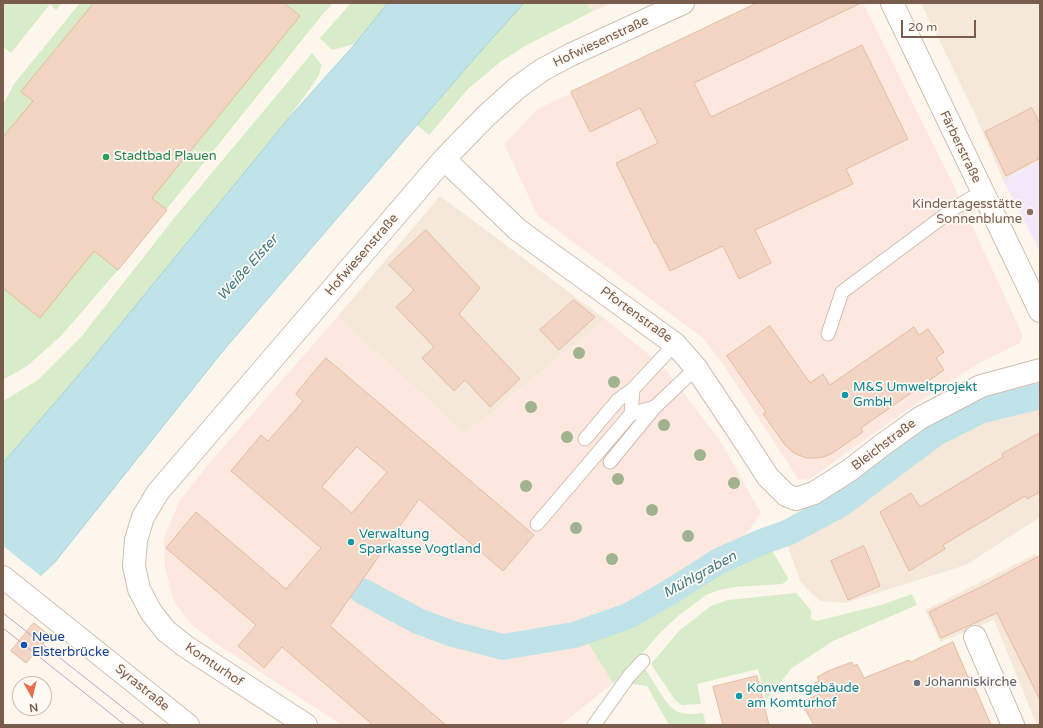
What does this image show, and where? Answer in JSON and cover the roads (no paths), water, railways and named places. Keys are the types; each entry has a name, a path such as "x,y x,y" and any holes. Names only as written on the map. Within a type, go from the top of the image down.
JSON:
{"street":[{"name":"Hofwiesenstraße","path":"139,589 134,566 136,540 144,517 158,492 444,159 486,116 517,88 542,70 570,55 683,3"},
{"name":"Färberstraße","path":"892,3 1040,311"},
{"name":"Pfortenstraße","path":"444,159 518,230 675,344 696,368 768,477 786,495 796,498"},
{"name":"Bleichstraße","path":"796,498 814,494 850,470 920,418 974,389 980,386 1040,370"},
{"name":"Syrastraße","path":"3,577 188,725"},
{"name":"Komturhof","path":"139,589 151,612 166,631 210,663 306,725"},
{"path":"975,637 1013,725"}],"lane":[{"path":"828,334 842,292 956,206 982,192"},
{"path":"585,439 618,400 633,389 675,344"},
{"path":"610,462 656,407 696,368"},
{"path":"631,414 633,389"},
{"path":"537,524 631,414 656,407"},
{"path":"594,725 629,676 643,660"}],"water":[{"name":"Weiße Elster","path":"388,3 524,3 473,60 222,352 55,562 3,611 3,463 83,370 288,119 355,44"}],"waterway":[{"name":"Mühlgraben","path":"362,591 418,621 453,634 503,647 574,635 628,616 719,561 764,541 787,533 841,504 936,433 980,411 1040,396"}],"tram line":[{"path":"3,613 145,725"},
{"path":"3,628 125,725"}],"place":[{"name":"Stadtbad Plauen","path":"106,157"},
{"name":"Kindertagesstätte Sonnenblume","path":"1030,212"},
{"name":"M&S Umweltprojekt GmbH","path":"845,395"},
{"name":"Verwaltung Sparkasse Vogtland","path":"351,542"},
{"name":"Neue Elsterbrücke","path":"24,645"},
{"name":"Johanniskirche","path":"917,683"},
{"name":"Konventsgebäude am Komturhof","path":"739,696"}]}
